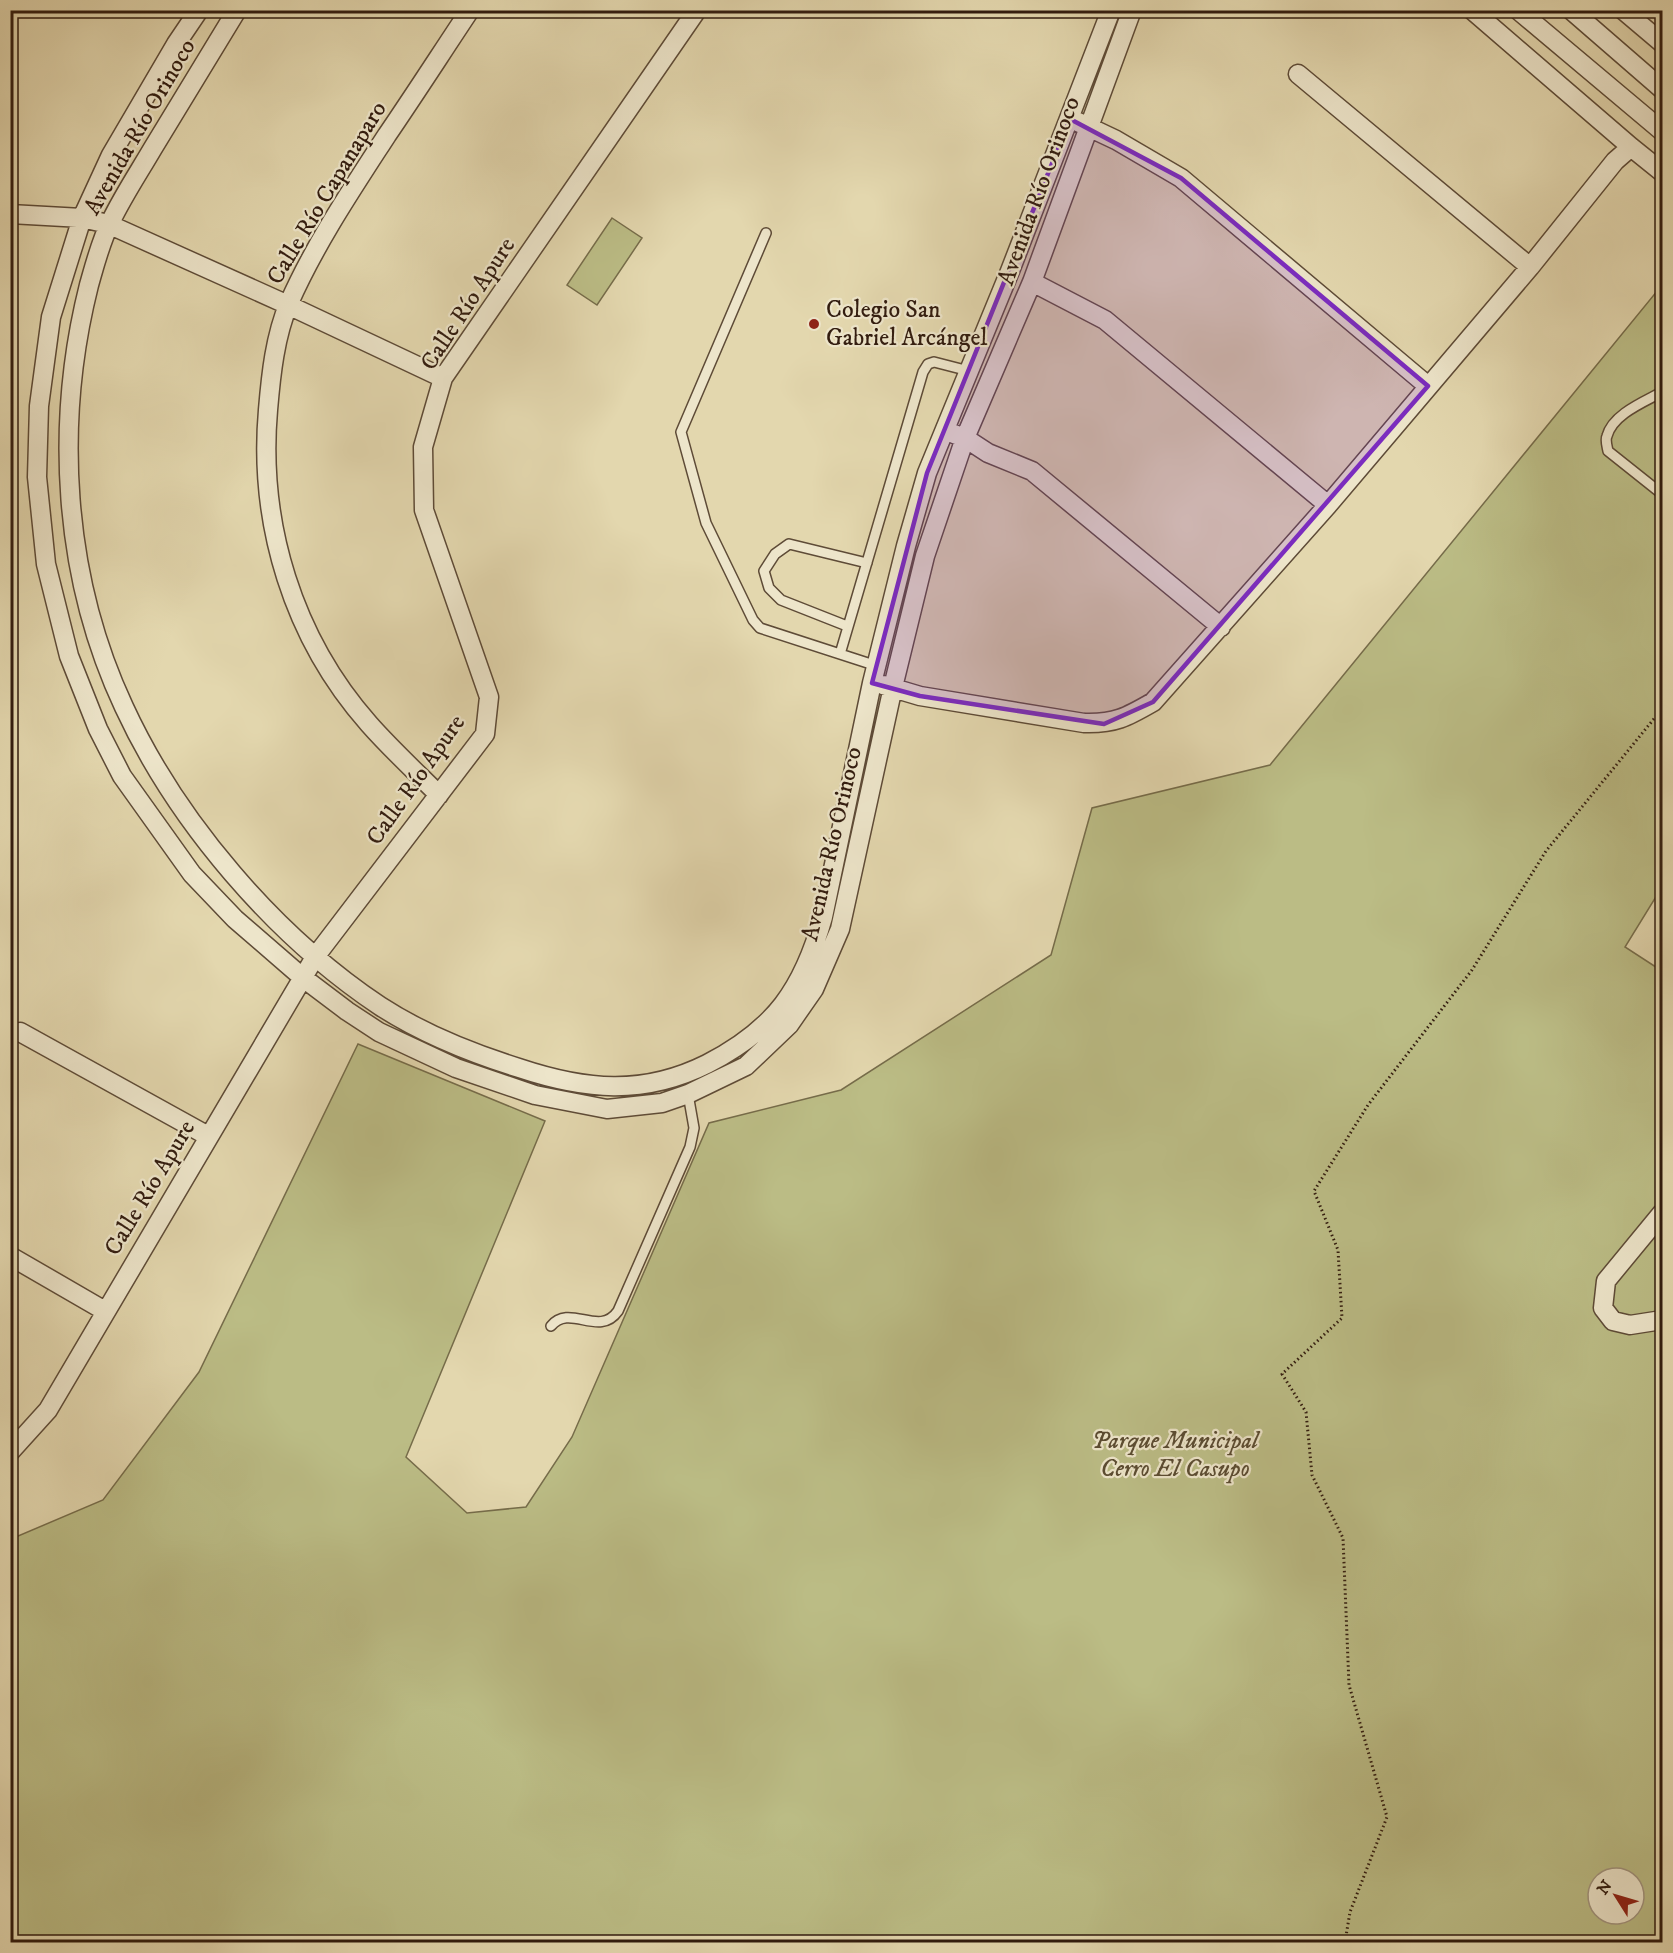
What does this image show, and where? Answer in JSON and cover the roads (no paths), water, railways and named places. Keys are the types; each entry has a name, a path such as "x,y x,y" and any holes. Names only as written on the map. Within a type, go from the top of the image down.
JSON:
{"street":[{"name":"Avenida Río Orinoco","path":"199,10 176,44 111,155 81,218 51,318 39,406 37,477 46,564 69,657 98,729 122,776 192,874 235,920 302,977 363,1022 418,1051 494,1082 535,1095 607,1109 662,1103 688,1094 746,1066 789,1025 814,989 823,950 825,905 874,674 927,473 1070,119 1111,10"},
{"name":"Avenida Río Orinoco","path":"237,10 108,224 90,282 80,328 70,404 69,477 75,541 86,597 102,651 123,706 161,778 204,840 254,896 315,957 382,1007 473,1053 548,1078 595,1086 635,1086 690,1072 749,1039 782,1008 840,929 893,687 925,556 965,438 1032,282 1132,10"},
{"name":"Calle Río Capanaparo","path":"439,795 369,724 333,676 310,638 291,593 277,550 270,503 265,440 277,343 288,305 351,189 470,10"},
{"name":"Calle Río Apure","path":"10,1452 48,1410 315,957 485,734 489,697 424,510 423,447 443,378 697,10"},
{"path":"1472,10 1662,172"},
{"path":"1518,10 1662,131"},
{"path":"1571,10 1662,88"},
{"path":"1623,10 1662,43"},
{"path":"1298,74 1530,267"},
{"path":"1070,119 1089,126 1181,178 1428,386"},
{"path":"874,674 893,687 920,696 1084,723 1104,724 1128,717 1153,702 1328,505 1530,267 1615,161 1631,147"},
{"path":"10,214 81,218 108,224 443,378"},
{"path":"1032,282 1105,320 1328,505"},
{"path":"944,431 965,438 988,453 1032,471 1221,627"},
{"path":"20,1032 208,1136"},
{"path":"578,1105 582,1084"},
{"path":"1662,1213 1606,1281 1603,1308 1613,1321 1630,1325 1662,1320"},
{"path":"10,1256 105,1311"}],"lane":[{"path":"766,234 681,432 706,523 753,620 766,631 840,654 874,674"},
{"path":"840,654 922,372 928,364 934,362 969,371"},
{"path":"1662,392 1638,405 1615,422 1606,437 1608,451 1662,494"},
{"path":"847,626 781,600 769,588 764,571 775,555 789,544 867,563"},
{"path":"551,1326 565,1317 606,1322 618,1311 690,1147 694,1128 688,1094"}],"place":[{"name":"Colegio San Gabriel Arcángel","path":"814,324"}],"park label":[{"name":"Parque Municipal Cerro El Casupo","path":"1175,1455"}]}
